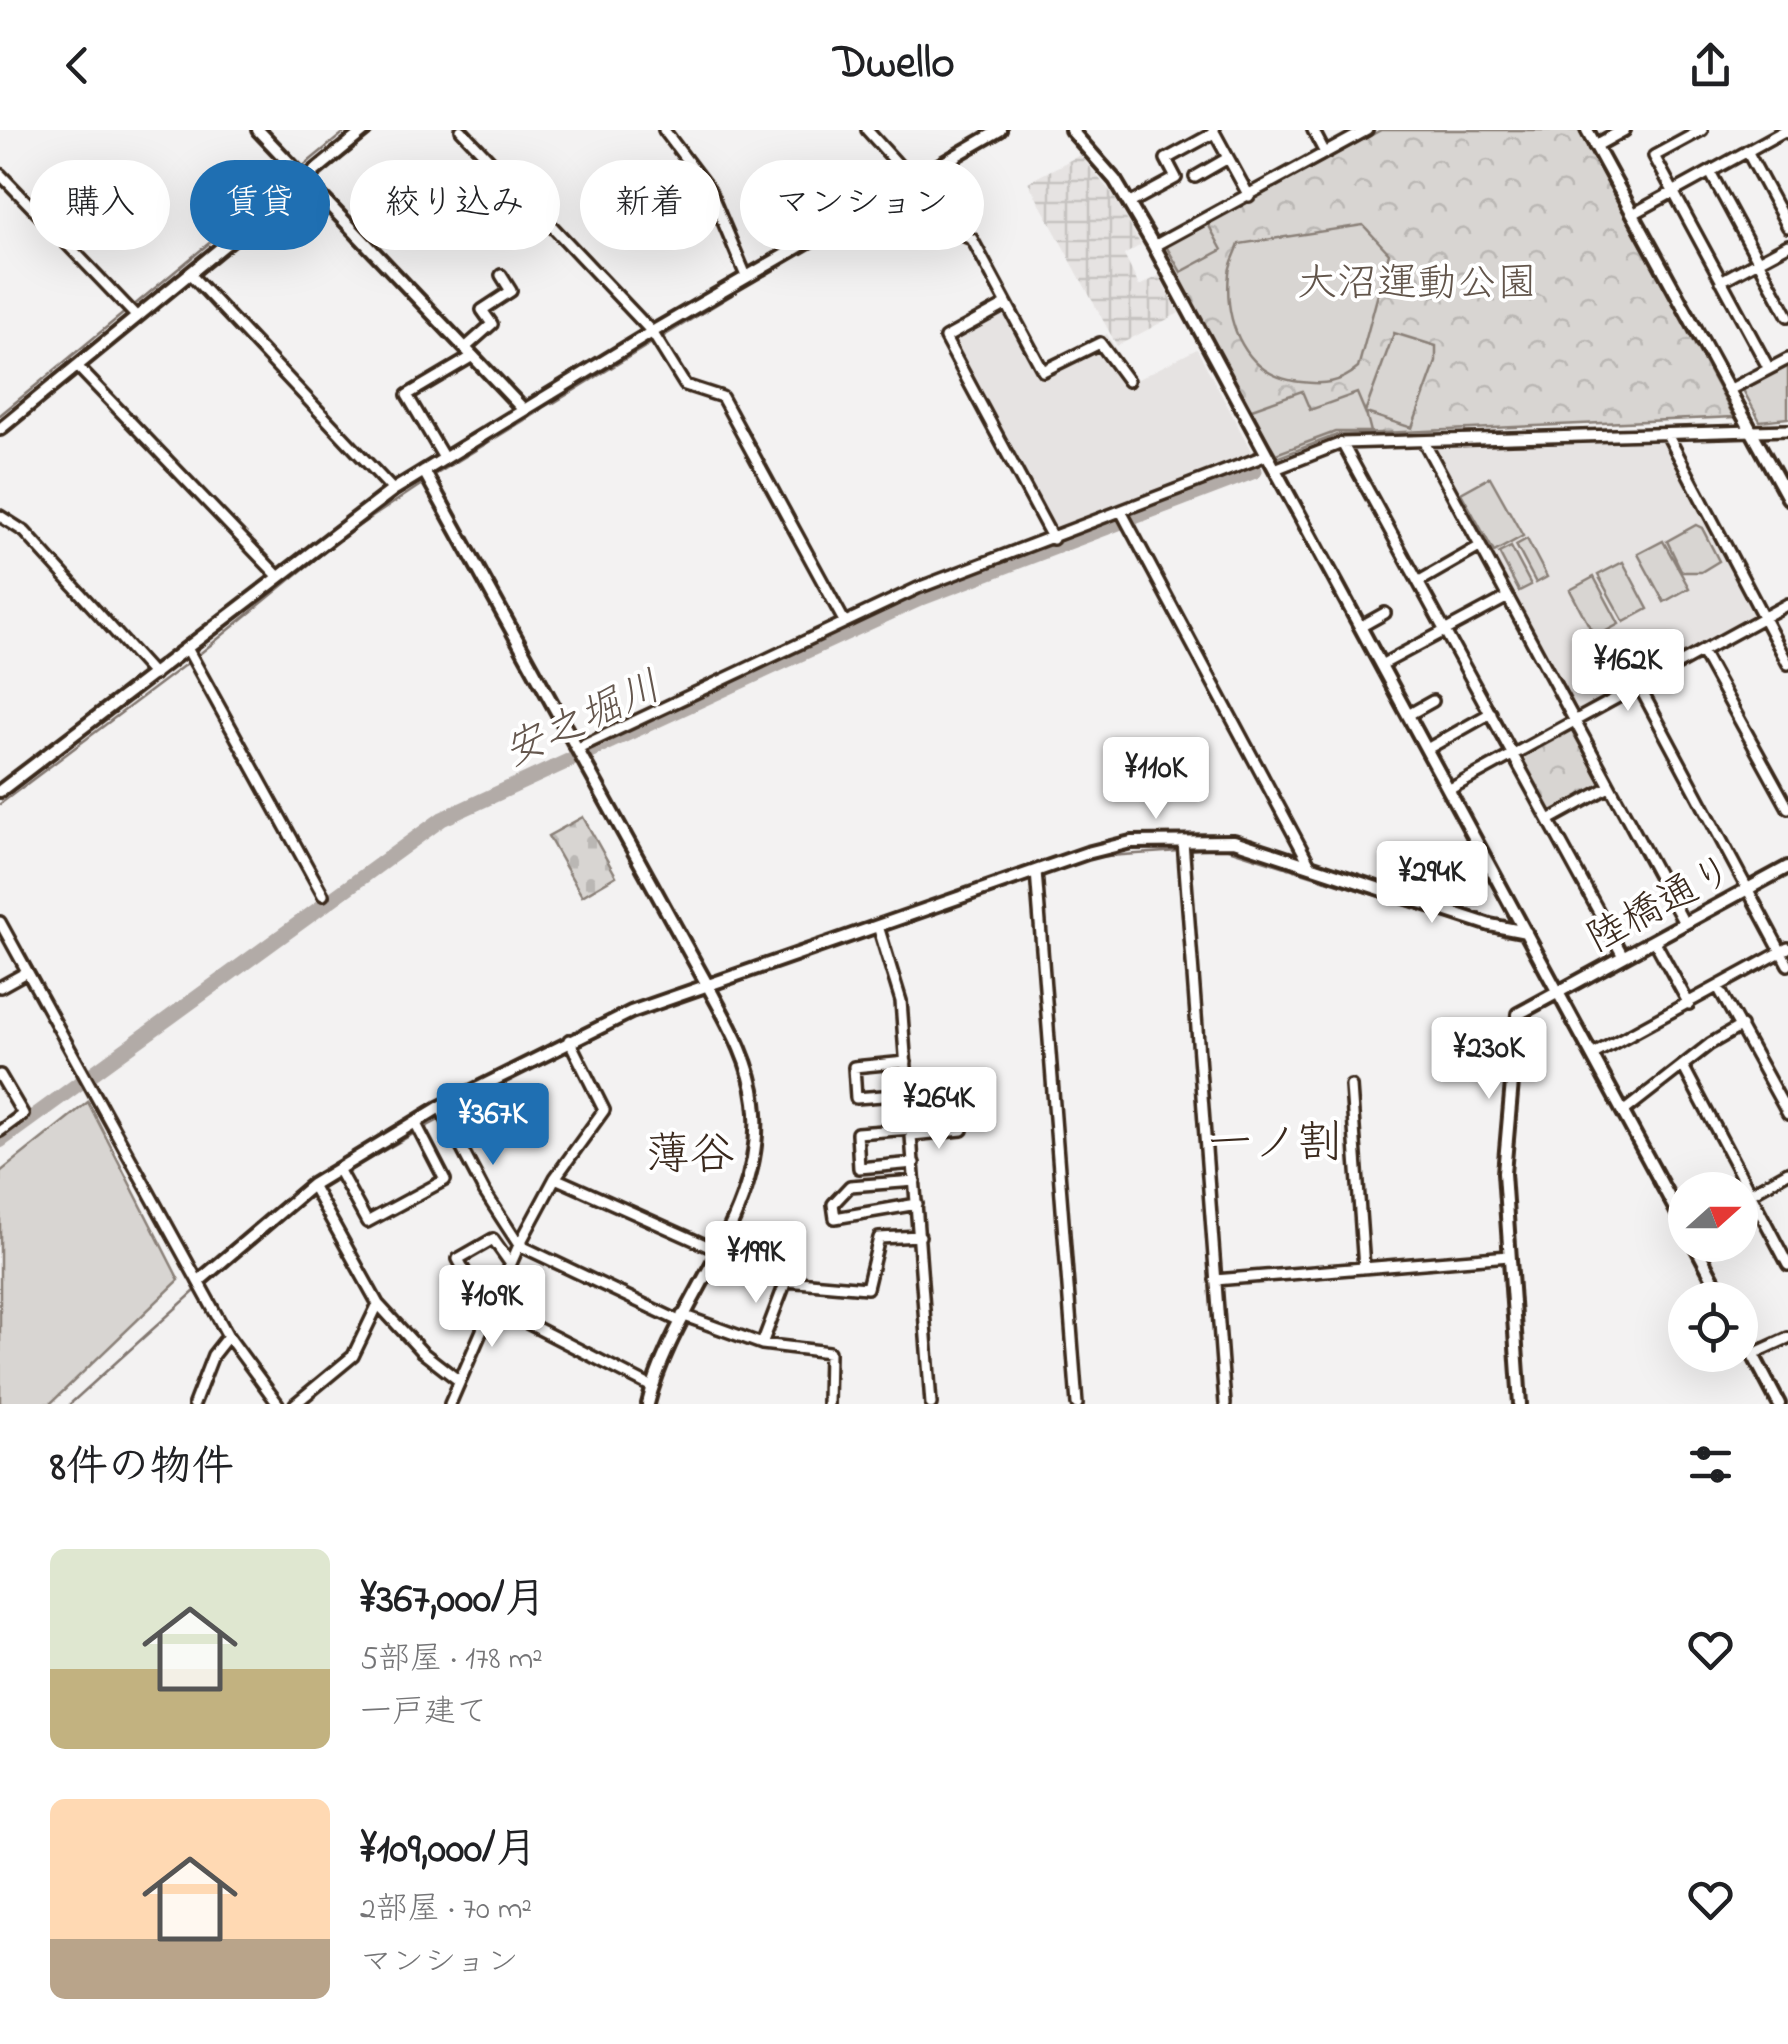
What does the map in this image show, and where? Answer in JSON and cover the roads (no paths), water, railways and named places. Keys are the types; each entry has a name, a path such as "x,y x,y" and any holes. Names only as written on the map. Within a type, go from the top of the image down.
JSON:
{"street":[{"path":"258,130 286,160"},
{"path":"330,160 365,130"},
{"path":"462,130 652,332 684,385 722,397 844,622"},
{"path":"664,130 710,191 746,276"},
{"path":"867,130 898,160"},
{"path":"949,160 1000,130"},
{"path":"1071,130 1130,204 1154,246 1668,1195"},
{"path":"1313,130 1325,153"},
{"path":"1587,130 1788,498"},
{"path":"1595,146 1624,130"},
{"path":"1702,130 1654,156 1769,369"},
{"path":"1632,214 1786,130 1788,133"},
{"path":"1130,204 1176,178 1166,159 1214,131 1248,196"},
{"path":"1154,246 1364,131"},
{"path":"1747,151 1788,227"},
{"path":"1195,176 1228,158"},
{"path":"1710,172 1788,316"},
{"path":"0,174 132,312"},
{"path":"330,206 523,409"},
{"path":"1720,280 1788,244"},
{"path":"0,429 77,366 132,312 220,250"},
{"path":"0,791 189,652 393,490 792,250"},
{"path":"978,250 1044,371 1103,344 1128,380"},
{"path":"190,274 393,490"},
{"path":"444,458 407,395 469,352 492,324 482,310 510,291 501,275"},
{"path":"1007,304 945,338 1054,540"},
{"path":"1729,390 1788,358"},
{"path":"77,366 280,577"},
{"path":"1275,469 1342,443 1788,430"},
{"path":"1668,436 1788,664"},
{"path":"1424,442 1684,923"},
{"path":"1342,443 1623,956"},
{"path":"578,748 918,588 1054,540 1267,455"},
{"path":"424,471 741,1048 756,1114 754,1152 718,1253 680,1318 648,1404"},
{"path":"1122,513 1309,863"},
{"path":"0,516 25,532 154,675"},
{"path":"1418,582 1480,547"},
{"path":"1380,665 1506,598"},
{"path":"1450,790 1788,604"},
{"path":"1360,627 1385,614"},
{"path":"189,652 323,895"},
{"path":"1702,652 1788,808"},
{"path":"1639,686 1785,950 1788,965"},
{"path":"1408,715 1433,702"},
{"path":"1427,749 1490,714"},
{"path":"1548,820 1609,787"},
{"path":"1182,841 1226,1404"},
{"path":"201,1284 312,1185 440,1106 569,1040 632,1012 1036,871 1131,842 1234,841 1490,925 1526,932"},
{"name":"陸橋通り","path":"1509,1256 1504,1173 1515,1021 1523,1010 1558,990 1788,867"},
{"path":"1036,871 1077,1404"},
{"path":"0,922 228,1336 278,1404"},
{"path":"878,926 901,1001 932,1404"},
{"path":"1654,940 1688,1004"},
{"path":"1592,1056 1785,950"},
{"path":"0,986 27,972"},
{"path":"1718,987 1788,1114"},
{"path":"1623,1112 1740,1026"},
{"path":"450,1404 519,1244 554,1178 604,1110 569,1040"},
{"path":"906,1062 854,1066 856,1098 960,1087"},
{"path":"1683,1066 1734,1172"},
{"path":"0,1075 23,1114 0,1130"},
{"path":"1351,1086 1364,1268"},
{"path":"1778,1096 1788,1090"},
{"path":"440,1106 484,1191 519,1244 680,1318 762,1344 829,1352 828,1404"},
{"path":"338,1169 368,1222 445,1180 415,1122"},
{"path":"914,1163 859,1168 856,1133 962,1130"},
{"path":"1758,1189 1788,1172"},
{"path":"554,1178 786,1281 867,1288 880,1238 920,1236"},
{"path":"915,1181 850,1186 833,1204 834,1218 917,1204"},
{"path":"312,1185 378,1304 422,1352 458,1380"},
{"path":"1758,1217 1788,1265"},
{"path":"510,1264 493,1239 458,1259 490,1309 652,1387"},
{"path":"1216,1280 1509,1256 1520,1404"},
{"path":"762,1344 786,1281"},
{"path":"295,1404 353,1356 378,1304"},
{"path":"194,1404 213,1355 228,1336"},
{"path":"1758,1352 1788,1338"},
{"path":"1758,1363 1780,1404"}],"waterway":[{"path":"311,160 347,130"},
{"path":"132,307 201,250"},
{"path":"664,336 732,295"},
{"path":"0,415 125,312"},
{"path":"552,404 650,344"},
{"path":"435,475 541,410"},
{"name":"安之堀川","path":"0,1141 442,819 922,598 1255,471"},
{"path":"197,656 345,535 422,484"},
{"path":"0,804 190,661"},
{"path":"1187,850 1222,847 1506,937"},
{"path":"1040,876 1095,857 1179,851"},
{"path":"978,896 1032,878"},
{"path":"884,930 971,899"},
{"path":"714,990 877,933"},
{"path":"584,1041 634,1017 707,993"},
{"path":"448,1115 546,1060"},
{"path":"422,1129 441,1119"},
{"path":"343,1174 415,1133"},
{"path":"317,1188 336,1177"},
{"path":"203,1285 311,1193"},
{"path":"70,1404 196,1290"}],"district":[{"name":"一ノ割","path":"1275,1140"},
{"name":"薄谷","path":"690,1152"}],"park label":[{"name":"大沼運動公園","path":"1417,281"}]}
